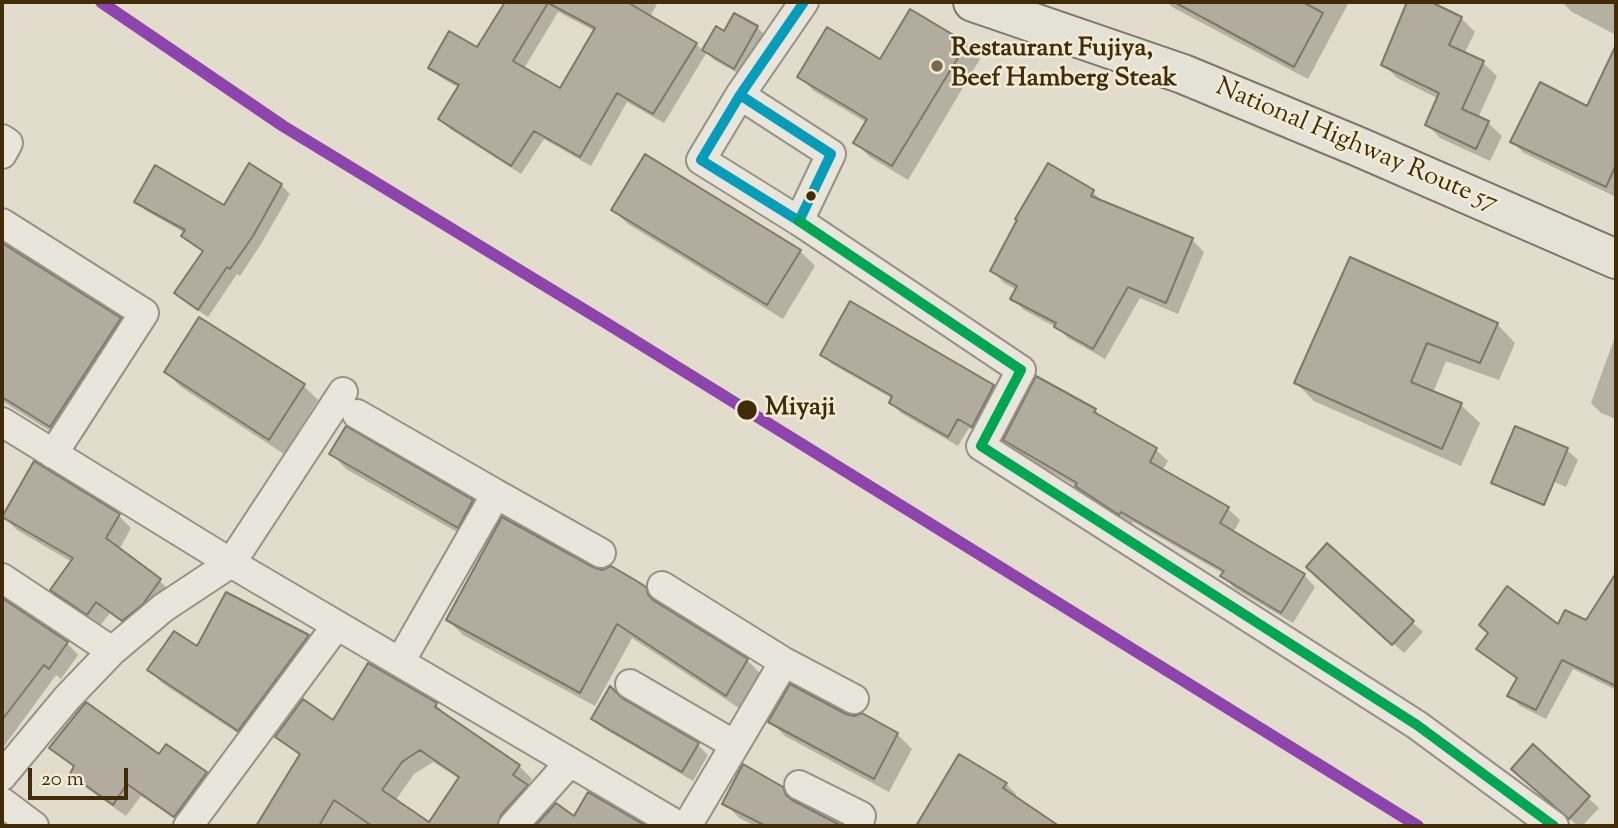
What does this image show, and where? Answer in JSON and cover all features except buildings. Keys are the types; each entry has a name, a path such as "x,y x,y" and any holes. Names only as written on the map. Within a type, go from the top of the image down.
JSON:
{"highway":[{"name":"National Highway Route 57","path":"973,2 1183,75 1359,146 1616,259"}],"street":[{"path":"804,2 740,95 701,160 799,221 1021,370 981,446 1417,725 1553,826"},
{"path":"740,95 831,154 799,221"},
{"path":"2,139 8,143 2,154"},
{"path":"2,223 144,313 53,454"},
{"path":"2,776 67,698 111,651 163,608 232,563 350,403 496,494 601,553"},
{"path":"2,422 232,563 679,826"},
{"path":"400,662 496,494"},
{"path":"2,578 111,651"},
{"path":"662,586 783,662 854,699"},
{"path":"188,826 337,625"},
{"path":"687,826 783,662"},
{"path":"630,684 734,745"},
{"path":"513,826 570,762"},
{"path":"799,785 861,816 858,826"},
{"path":"2,802 34,826"}],"railway":[{"path":"101,2 283,126 1418,826"}],"transit line":[{"path":"101,2 283,126 1418,826"},
{"path":"740,95 831,154 799,221 701,160 740,95 804,2"},
{"path":"799,221 1021,370 981,446 1417,725 1554,826"}],"place":[{"name":"Restaurant Fujiya, Beef Hamberg Steak","path":"937,66"},
{"name":"Miyaji","path":"747,410"}]}
